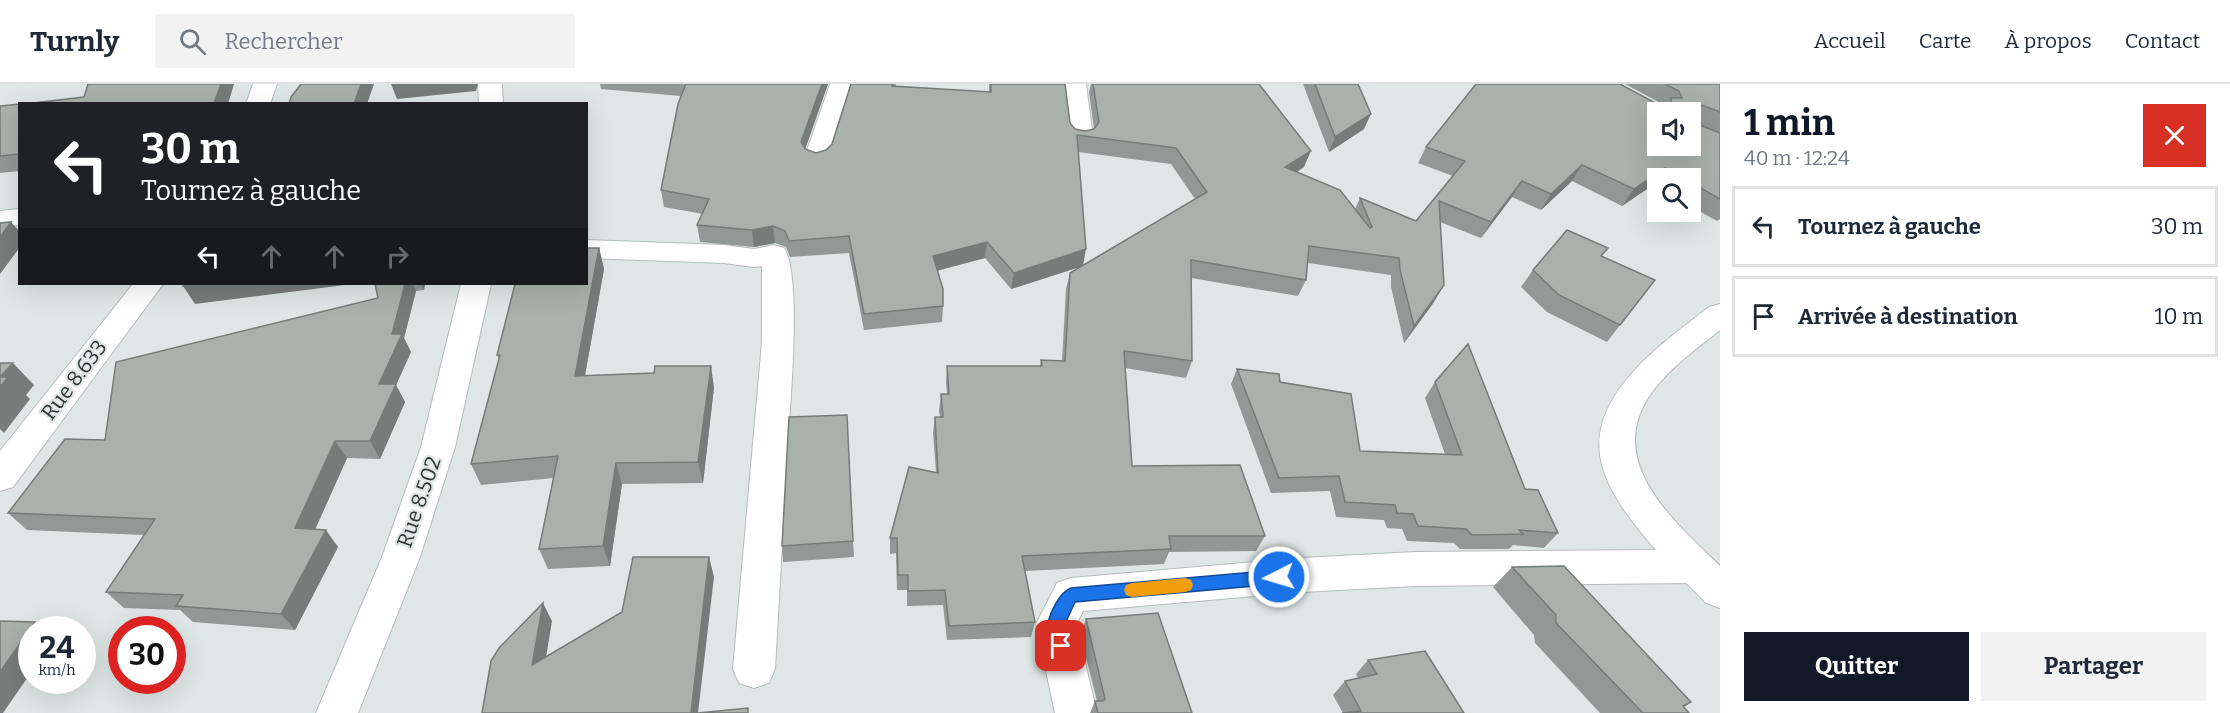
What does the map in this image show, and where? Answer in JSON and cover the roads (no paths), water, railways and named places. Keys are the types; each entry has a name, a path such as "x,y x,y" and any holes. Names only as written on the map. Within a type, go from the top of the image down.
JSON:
{"street":[{"path":"259,102 265,84"},
{"path":"490,84 491,102"},
{"path":"817,159 842,84"},
{"path":"1074,84 1081,138"},
{"path":"0,219 18,217"},
{"path":"588,249 724,254 754,258 774,254 777,269 778,342 754,669"},
{"name":"Rue 8.633","path":"0,477 147,285"},
{"name":"Rue 8.502","path":"337,713 400,557 438,447 476,285"},
{"path":"1720,314 1657,366 1633,394 1623,417 1619,436 1620,465 1638,501 1692,566 1720,591"},
{"path":"1076,713 1056,624 1071,595 1302,575 1415,569 1692,566"}]}
